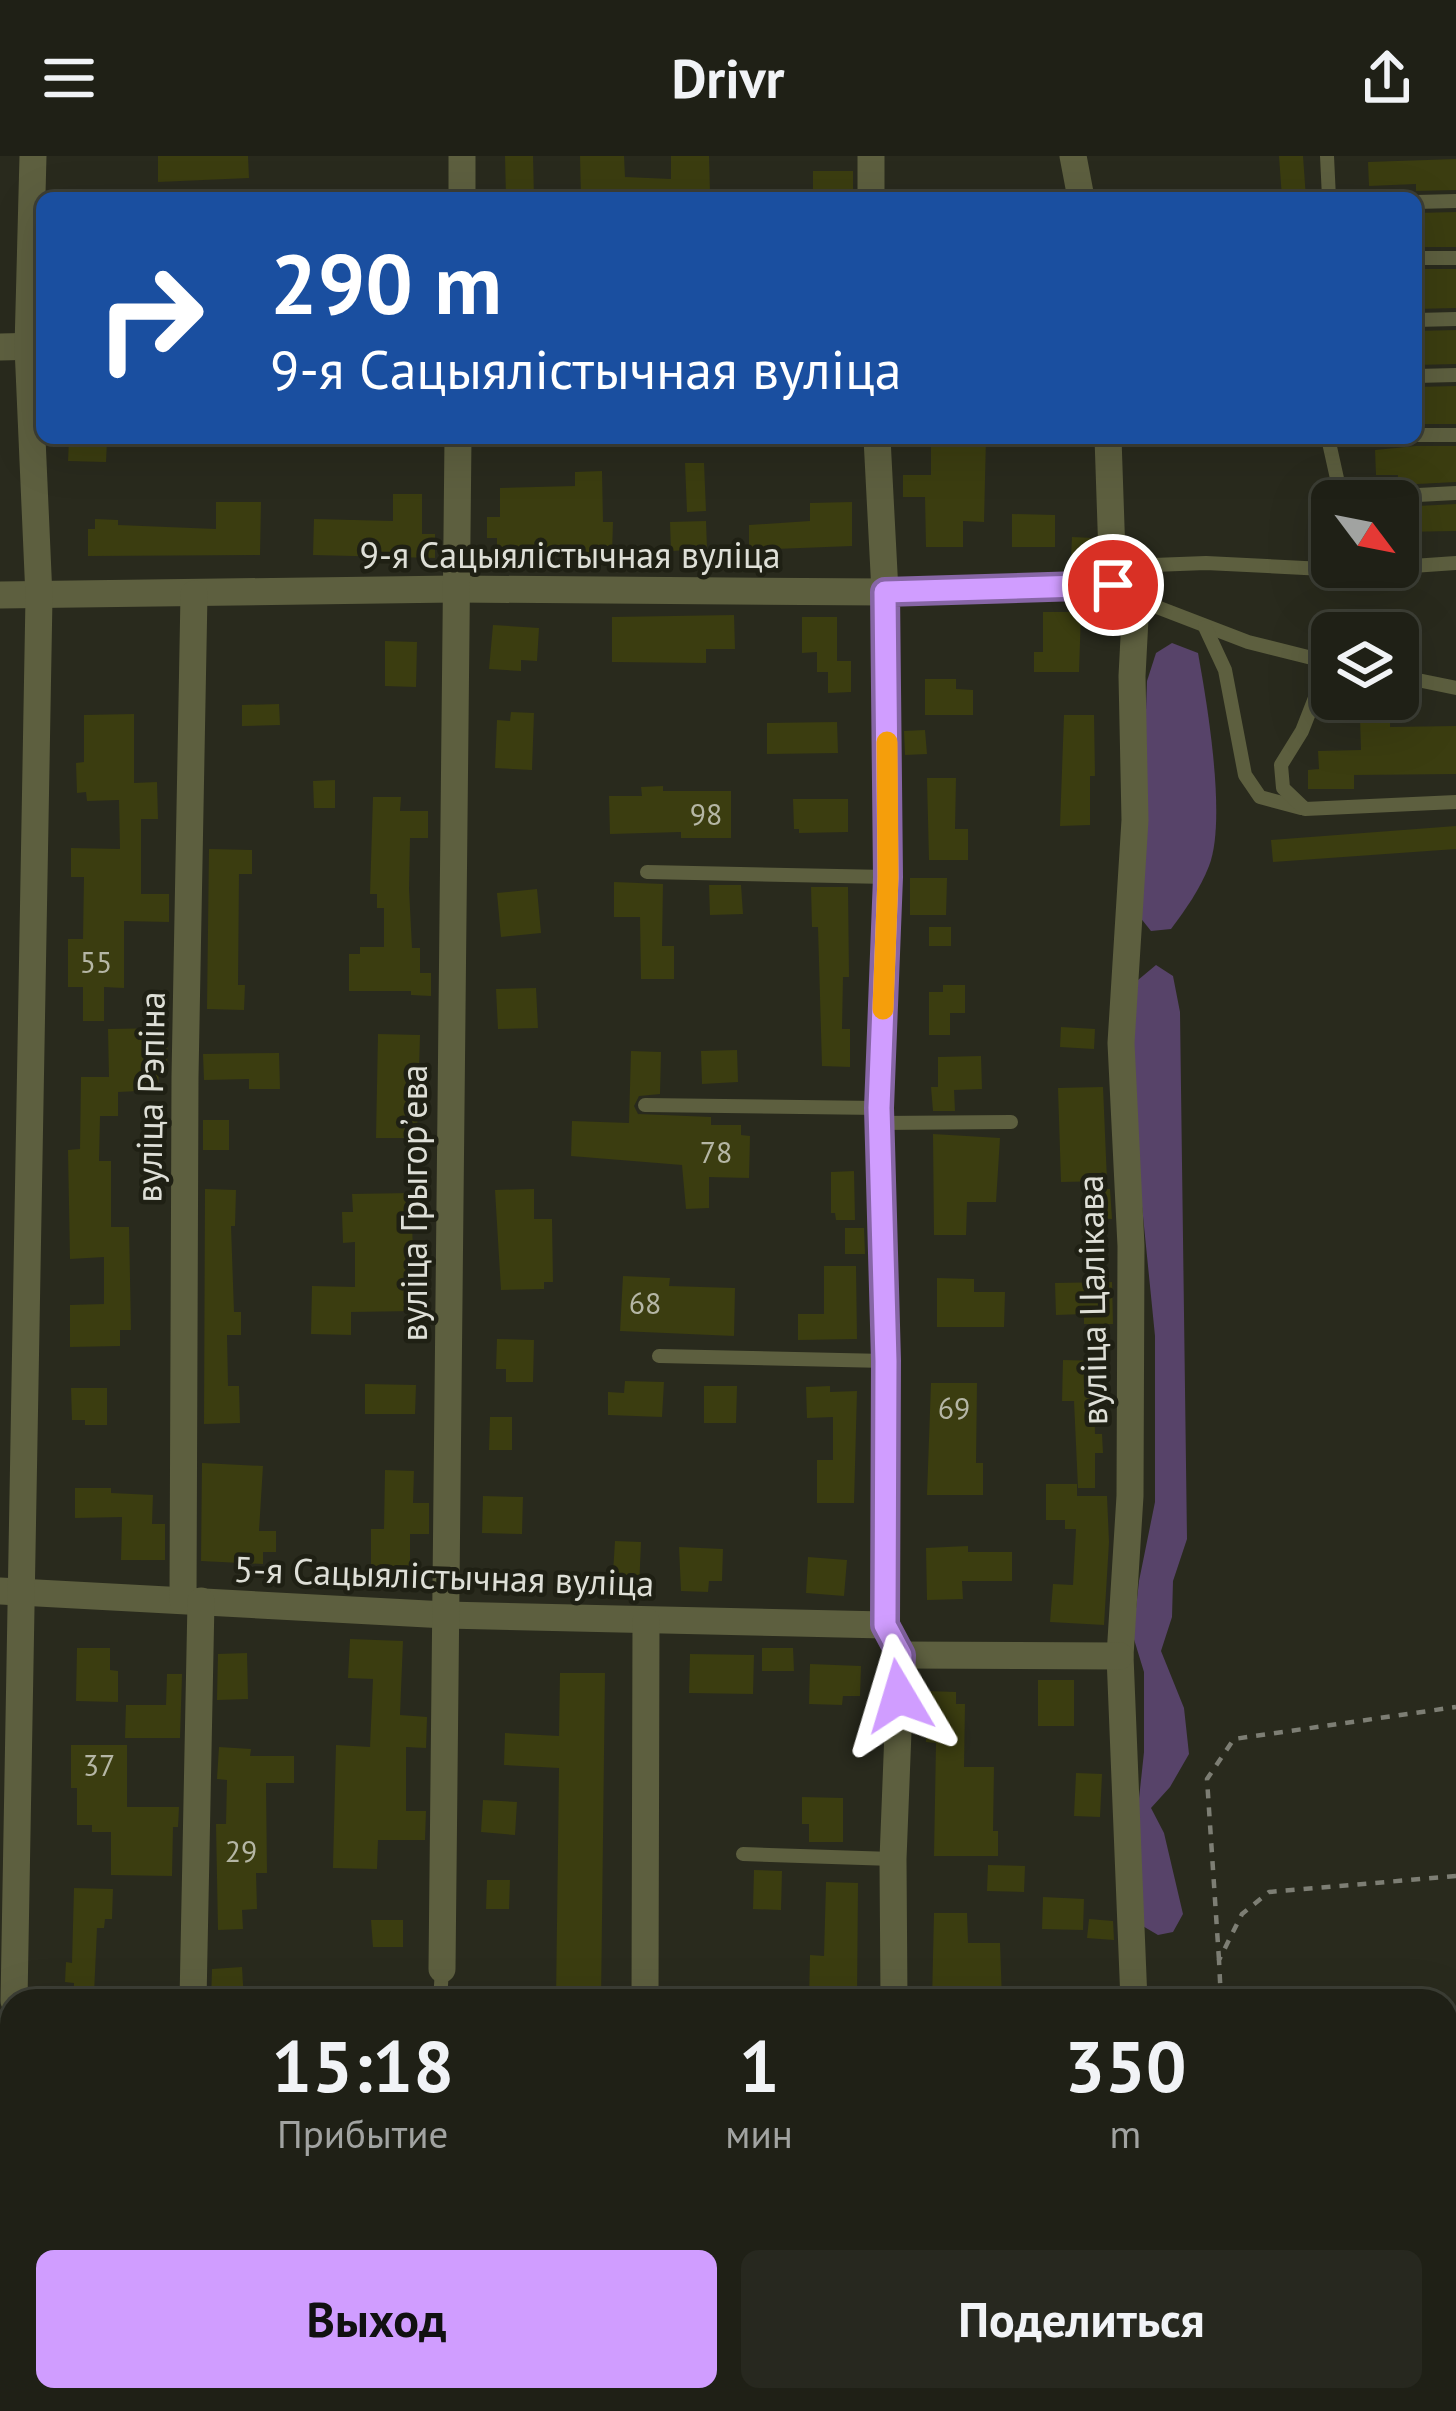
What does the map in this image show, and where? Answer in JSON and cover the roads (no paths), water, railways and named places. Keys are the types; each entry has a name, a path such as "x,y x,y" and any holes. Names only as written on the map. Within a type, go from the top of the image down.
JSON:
{"street":[{"path":"14,1989 11,1591 39,597 23,347 33,156"},
{"path":"462,156 462,192"},
{"path":"871,156 871,192"},
{"path":"1073,156 1080,192"},
{"name":"вуліца Грыгорʼева","path":"442,1969 458,444"},
{"path":"877,444 885,592 888,877 879,1115 886,1361 885,1625 901,1655 893,1859 894,1989"},
{"name":"вуліца Цалікава","path":"1109,444 1132,676 1135,820 1120,1042 1131,1292 1130,1496 1120,1656 1134,1989"},
{"name":"9-я Сацыялістычная вуліца","path":"0,595 455,589 1125,592"},
{"name":"вуліца Рэпіна","path":"194,594 185,1077 194,1989"},
{"name":"5-я Сацыялістычная вуліца","path":"11,1591 446,1615 885,1625"},
{"path":"645,1989 646,1621"},
{"path":"901,1655 1120,1656"}],"lane":[{"path":"1327,156 1328,192"},
{"path":"1422,202 1456,201"},
{"path":"1422,258 1456,258"},
{"path":"1422,320 1456,319"},
{"path":"1422,376 1456,375"},
{"path":"1422,435 1456,435"},
{"path":"1329,444 1337,480"},
{"path":"1419,495 1456,493"},
{"path":"1419,565 1456,563"},
{"path":"1311,568 1153,565 1125,592 1205,627 1311,656"},
{"path":"1205,627 1225,670 1245,775 1260,797 1305,809 1456,802"},
{"path":"1419,680 1456,688"},
{"path":"1305,809 1283,788 1281,765 1311,710"},
{"path":"647,872 888,877"},
{"path":"645,1105 1011,1122"},
{"path":"658,1356 886,1361"},
{"path":"743,1854 893,1859"},
{"path":"441,1989 442,1969"}]}
